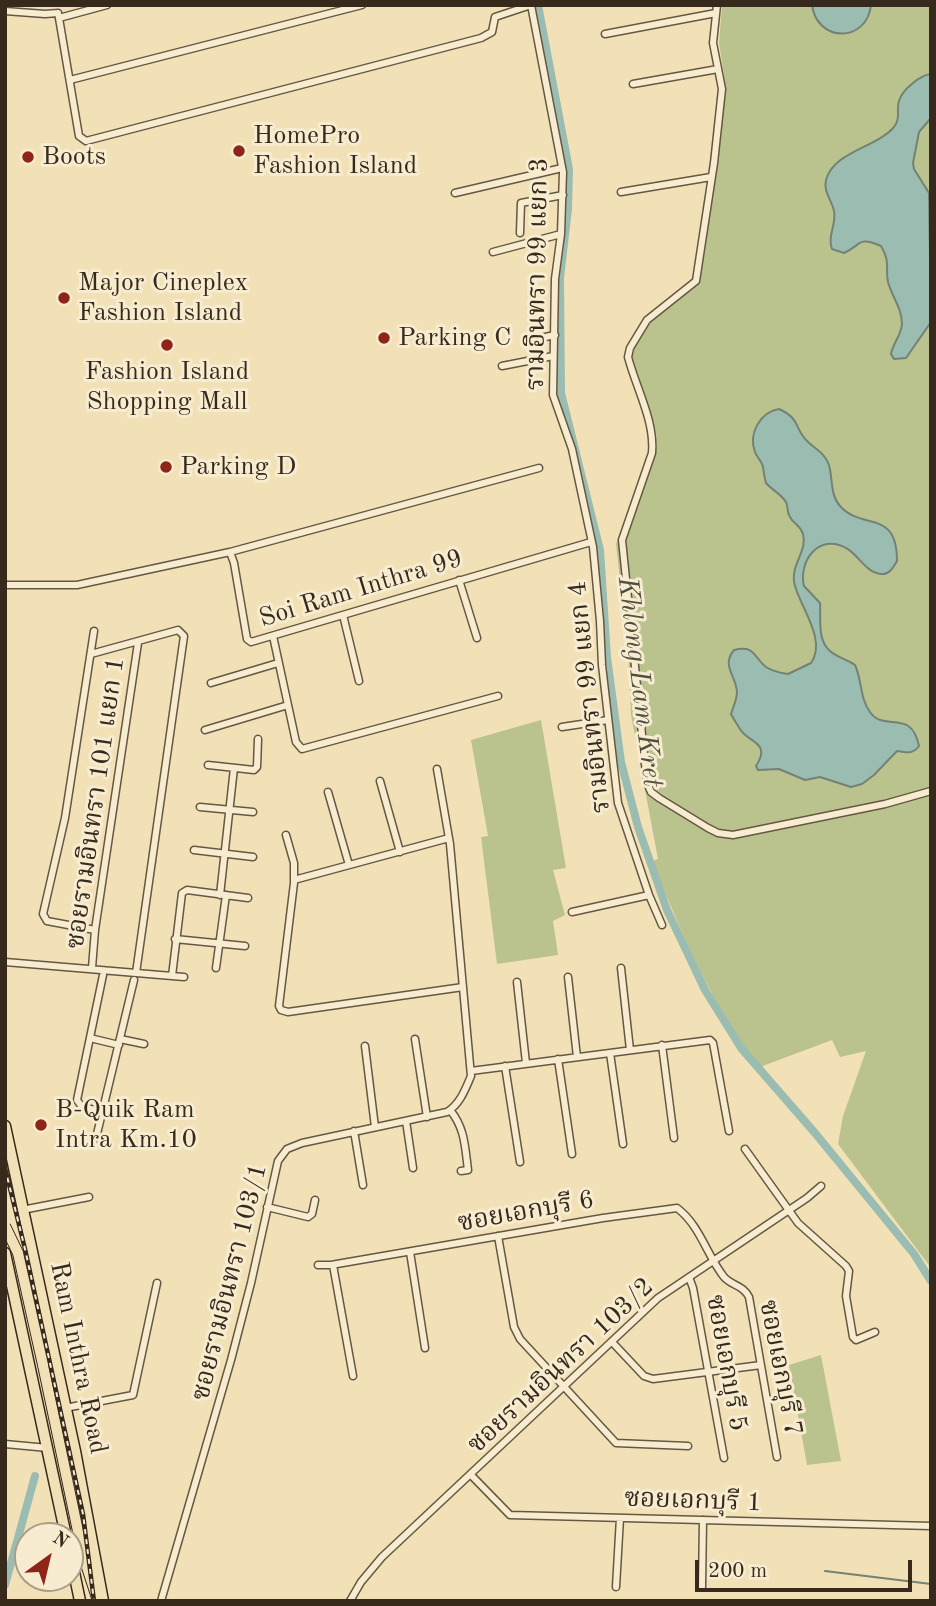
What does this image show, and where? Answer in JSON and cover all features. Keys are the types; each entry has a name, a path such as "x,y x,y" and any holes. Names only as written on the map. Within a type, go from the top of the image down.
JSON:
{"highway":[{"name":"Ram Inthra Road","path":"5,1126 11,1182 22,1210 35,1266 103,1601"},
{"name":"Ram Inthra Road","path":"5,1253 63,1522"},
{"path":"7,1265 18,1260 35,1266"}],"main road":[{"path":"5,1226 18,1253 83,1555 98,1601"}],"street":[{"path":"5,11 45,14 107,5"},
{"path":"70,80 362,5"},
{"path":"58,12 79,136 86,141 481,38 492,32 495,17 531,5"},
{"name":"รามอินทรา 99 แยก 3","path":"531,5 562,168 561,234 555,279 553,394 572,449 591,542"},
{"path":"605,34 717,9 713,43 722,89 695,281 647,320 630,348 628,358 650,425 653,444 622,540 647,783 651,792 659,798 708,828 718,833 733,835 885,804 931,791"},
{"path":"633,84 718,69"},
{"path":"455,193 562,168"},
{"path":"621,192 711,177"},
{"path":"520,233 522,203 563,195"},
{"path":"493,252 561,234"},
{"path":"531,340 555,335"},
{"path":"502,366 553,356"},
{"path":"5,585 77,585 230,552 539,468"},
{"name":"Soi Ram Inthra 99","path":"230,552 247,639 251,642 591,542"},
{"name":"รามอินทรา 99 แยก 4","path":"591,542 618,803 662,925"},
{"path":"459,580 477,638"},
{"path":"343,615 359,681"},
{"path":"91,654 178,630 184,636 135,976 96,1138"},
{"path":"94,631 65,818 43,914 47,921 95,930"},
{"path":"273,636 296,741 302,749 498,696"},
{"name":"ซอยรามอินทรา 101 แยก 1","path":"92,968 95,930 138,643"},
{"path":"211,683 278,663"},
{"path":"205,730 288,705"},
{"path":"562,727 608,720"},
{"path":"208,765 256,769 258,739"},
{"path":"216,968 234,768"},
{"path":"437,769 449,838 471,1071 460,1099 450,1110 460,1121 464,1136 468,1170 461,1171"},
{"path":"380,781 400,852"},
{"path":"328,792 349,865"},
{"path":"200,807 253,812"},
{"path":"286,835 294,863 294,880 279,1006 283,1011 463,986"},
{"path":"294,880 449,838"},
{"path":"194,850 253,857"},
{"path":"172,976 182,893 187,890 248,898"},
{"path":"572,912 649,895"},
{"path":"175,939 245,946"},
{"path":"5,962 92,968 135,976 184,978"},
{"path":"621,968 630,1050"},
{"path":"103,975 77,1100 82,1107 103,1112"},
{"path":"568,977 577,1057"},
{"path":"517,982 526,1063"},
{"path":"90,1038 144,1044"},
{"path":"415,1039 427,1117"},
{"path":"471,1071 706,1040 713,1043 729,1131"},
{"path":"662,1045 674,1138"},
{"path":"365,1046 374,1127"},
{"path":"610,1053 623,1144"},
{"path":"558,1059 572,1154"},
{"path":"505,1066 520,1162"},
{"name":"ซอยรามอินทรา 103/1","path":"161,1601 211,1433 251,1283 278,1161 287,1149 302,1143 450,1110"},
{"path":"406,1121 413,1168"},
{"path":"354,1131 363,1185"},
{"path":"745,1149 798,1223 849,1271 846,1296 853,1337 856,1340 875,1332"},
{"name":"ซอยรามอินทรา 103/2","path":"350,1601 361,1582 382,1558 658,1298 821,1186"},
{"path":"22,1210 89,1197"},
{"path":"267,1207 308,1217 312,1214 315,1200"},
{"name":"ซอยเอกบุรี 6","path":"317,1265 333,1265 673,1207 683,1212 714,1260"},
{"path":"498,1236 516,1334 617,1443 688,1446"},
{"path":"410,1252 425,1348"},
{"name":"ซอยเอกบุรี 7","path":"714,1260 727,1280 745,1290 749,1297 777,1457"},
{"path":"333,1265 353,1376"},
{"name":"ซอยเอกบุรี 5","path":"689,1277 724,1458"},
{"path":"65,1408 133,1395 157,1283"},
{"path":"612,1342 647,1378 661,1380 761,1365"},
{"path":"5,1444 48,1448"},
{"name":"ซอยเอกบุรี 1","path":"471,1475 510,1515 931,1526"},
{"path":"616,1587 620,1518"},
{"path":"702,1587 703,1520"}],"green space":[{"path":"722,5 931,5 931,1268 838,1144 843,1116 866,1051 840,1057 832,1040 760,1067 743,1045 713,995 686,941 652,861 658,859 631,715 628,649 616,544 657,448 656,433 631,361 633,352 651,320 672,302 692,290 700,277 715,180 725,82 719,43"},
{"path":"541,720 566,868 553,870 565,915 553,921 558,955 497,964 481,837 488,836 471,740"},
{"path":"821,1355 841,1461 807,1465 789,1365"}],"water":[{"path":"812,5 871,5 868,17 861,26 842,34 823,26"},
{"path":"931,74 931,118 919,132 913,163 929,193 931,322 906,358 894,359 891,354 899,336 902,318 888,282 884,252 881,246 868,242 860,243 844,253 832,249 835,216 825,184 830,170 837,162 877,140 894,127 899,101 904,92 917,80"},
{"path":"779,409 791,416 807,441 827,461 833,492 840,506 858,518 885,527 895,544 897,561 884,574 866,567 850,551 836,544 819,547 804,567 804,586 820,603 820,629 826,646 855,665 864,701 870,712 882,721 910,727 919,746 912,752 897,751 874,775 862,784 851,787 820,777 805,780 779,769 758,770 756,766 760,758 760,747 744,734 731,714 737,692 729,666 734,650 746,649 766,667 788,674 811,663 815,654 815,635 798,595 794,578 803,547 803,534 789,515 784,499 766,483 753,445 755,431 761,419"}],"waterway":[{"name":"Khlong Lam Kret","path":"538,5 569,169 568,209 560,278 561,393 600,550 607,657 621,762 638,827 667,910 705,990 741,1048 914,1254 931,1281"},
{"path":"5,1585 35,1476"},
{"path":"825,1571 931,1584"}],"railway":[{"path":"5,1168 83,1514 94,1601"}],"place":[{"name":"HomePro Fashion Island","path":"239,151"},
{"name":"Boots","path":"28,157"},
{"name":"Major Cineplex Fashion Island","path":"64,298"},
{"name":"Parking C","path":"384,338"},
{"name":"Fashion Island Shopping Mall","path":"167,345"},
{"name":"Parking D","path":"166,467"},
{"name":"B-Quik Ram Intra Km.10","path":"41,1125"}]}
